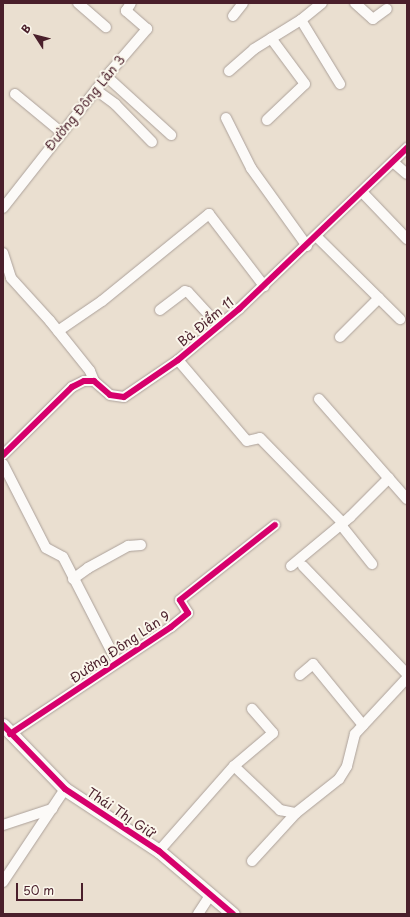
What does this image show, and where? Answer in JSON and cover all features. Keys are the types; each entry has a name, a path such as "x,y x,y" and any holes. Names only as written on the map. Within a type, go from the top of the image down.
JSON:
{"street":[{"path":"78,3 106,27"},
{"name":"Đường Đông Lân 3","path":"5,201 106,76 147,30 126,11 131,3"},
{"path":"233,16 243,3"},
{"path":"229,71 271,38 301,20 321,3"},
{"path":"355,3 373,19 386,9"},
{"path":"301,20 340,84"},
{"path":"267,120 305,84 271,38"},
{"path":"106,76 171,135"},
{"path":"96,90 115,104 152,142"},
{"path":"15,94 61,132"},
{"path":"226,118 251,168 307,246"},
{"name":"Bà Điểm 11","path":"3,252 11,278 58,331 90,371 94,381 110,395 124,397 178,360 219,326 317,237 407,148"},
{"path":"393,162 407,174"},
{"path":"362,192 407,239"},
{"path":"58,331 108,296 209,214 264,286"},
{"path":"317,237 400,319"},
{"path":"160,310 185,291 188,292 219,326"},
{"path":"340,337 379,298"},
{"path":"178,360 247,441 260,438 314,492 342,524 372,564"},
{"path":"3,455 72,387 84,381 94,381"},
{"path":"319,399 407,499"},
{"path":"3,464 46,548 63,557 117,662"},
{"path":"291,566 342,524 389,478"},
{"name":"Đường Đông Lân 9","path":"6,729 117,662 188,614 180,600 275,525"},
{"path":"74,579 88,568 128,546 141,545"},
{"path":"302,566 407,674"},
{"path":"300,675 313,664 363,725"},
{"path":"252,861 296,813 339,779 347,766 355,734 407,678"},
{"path":"159,851 234,766 273,733 252,709"},
{"name":"Thái Thị Giữ","path":"6,729 65,789 159,851 234,914"},
{"path":"234,766 280,810 296,813"},
{"path":"3,882 65,789"},
{"path":"3,825 52,808"},
{"path":"198,914 211,894"}],"cycle path":[{"path":"3,455 72,387 84,381 94,381 110,395 124,397 178,360 239,309 407,148"},
{"path":"10,734 171,627 188,613 180,600 275,525"},
{"path":"3,725 65,789 159,851 233,914"}]}
